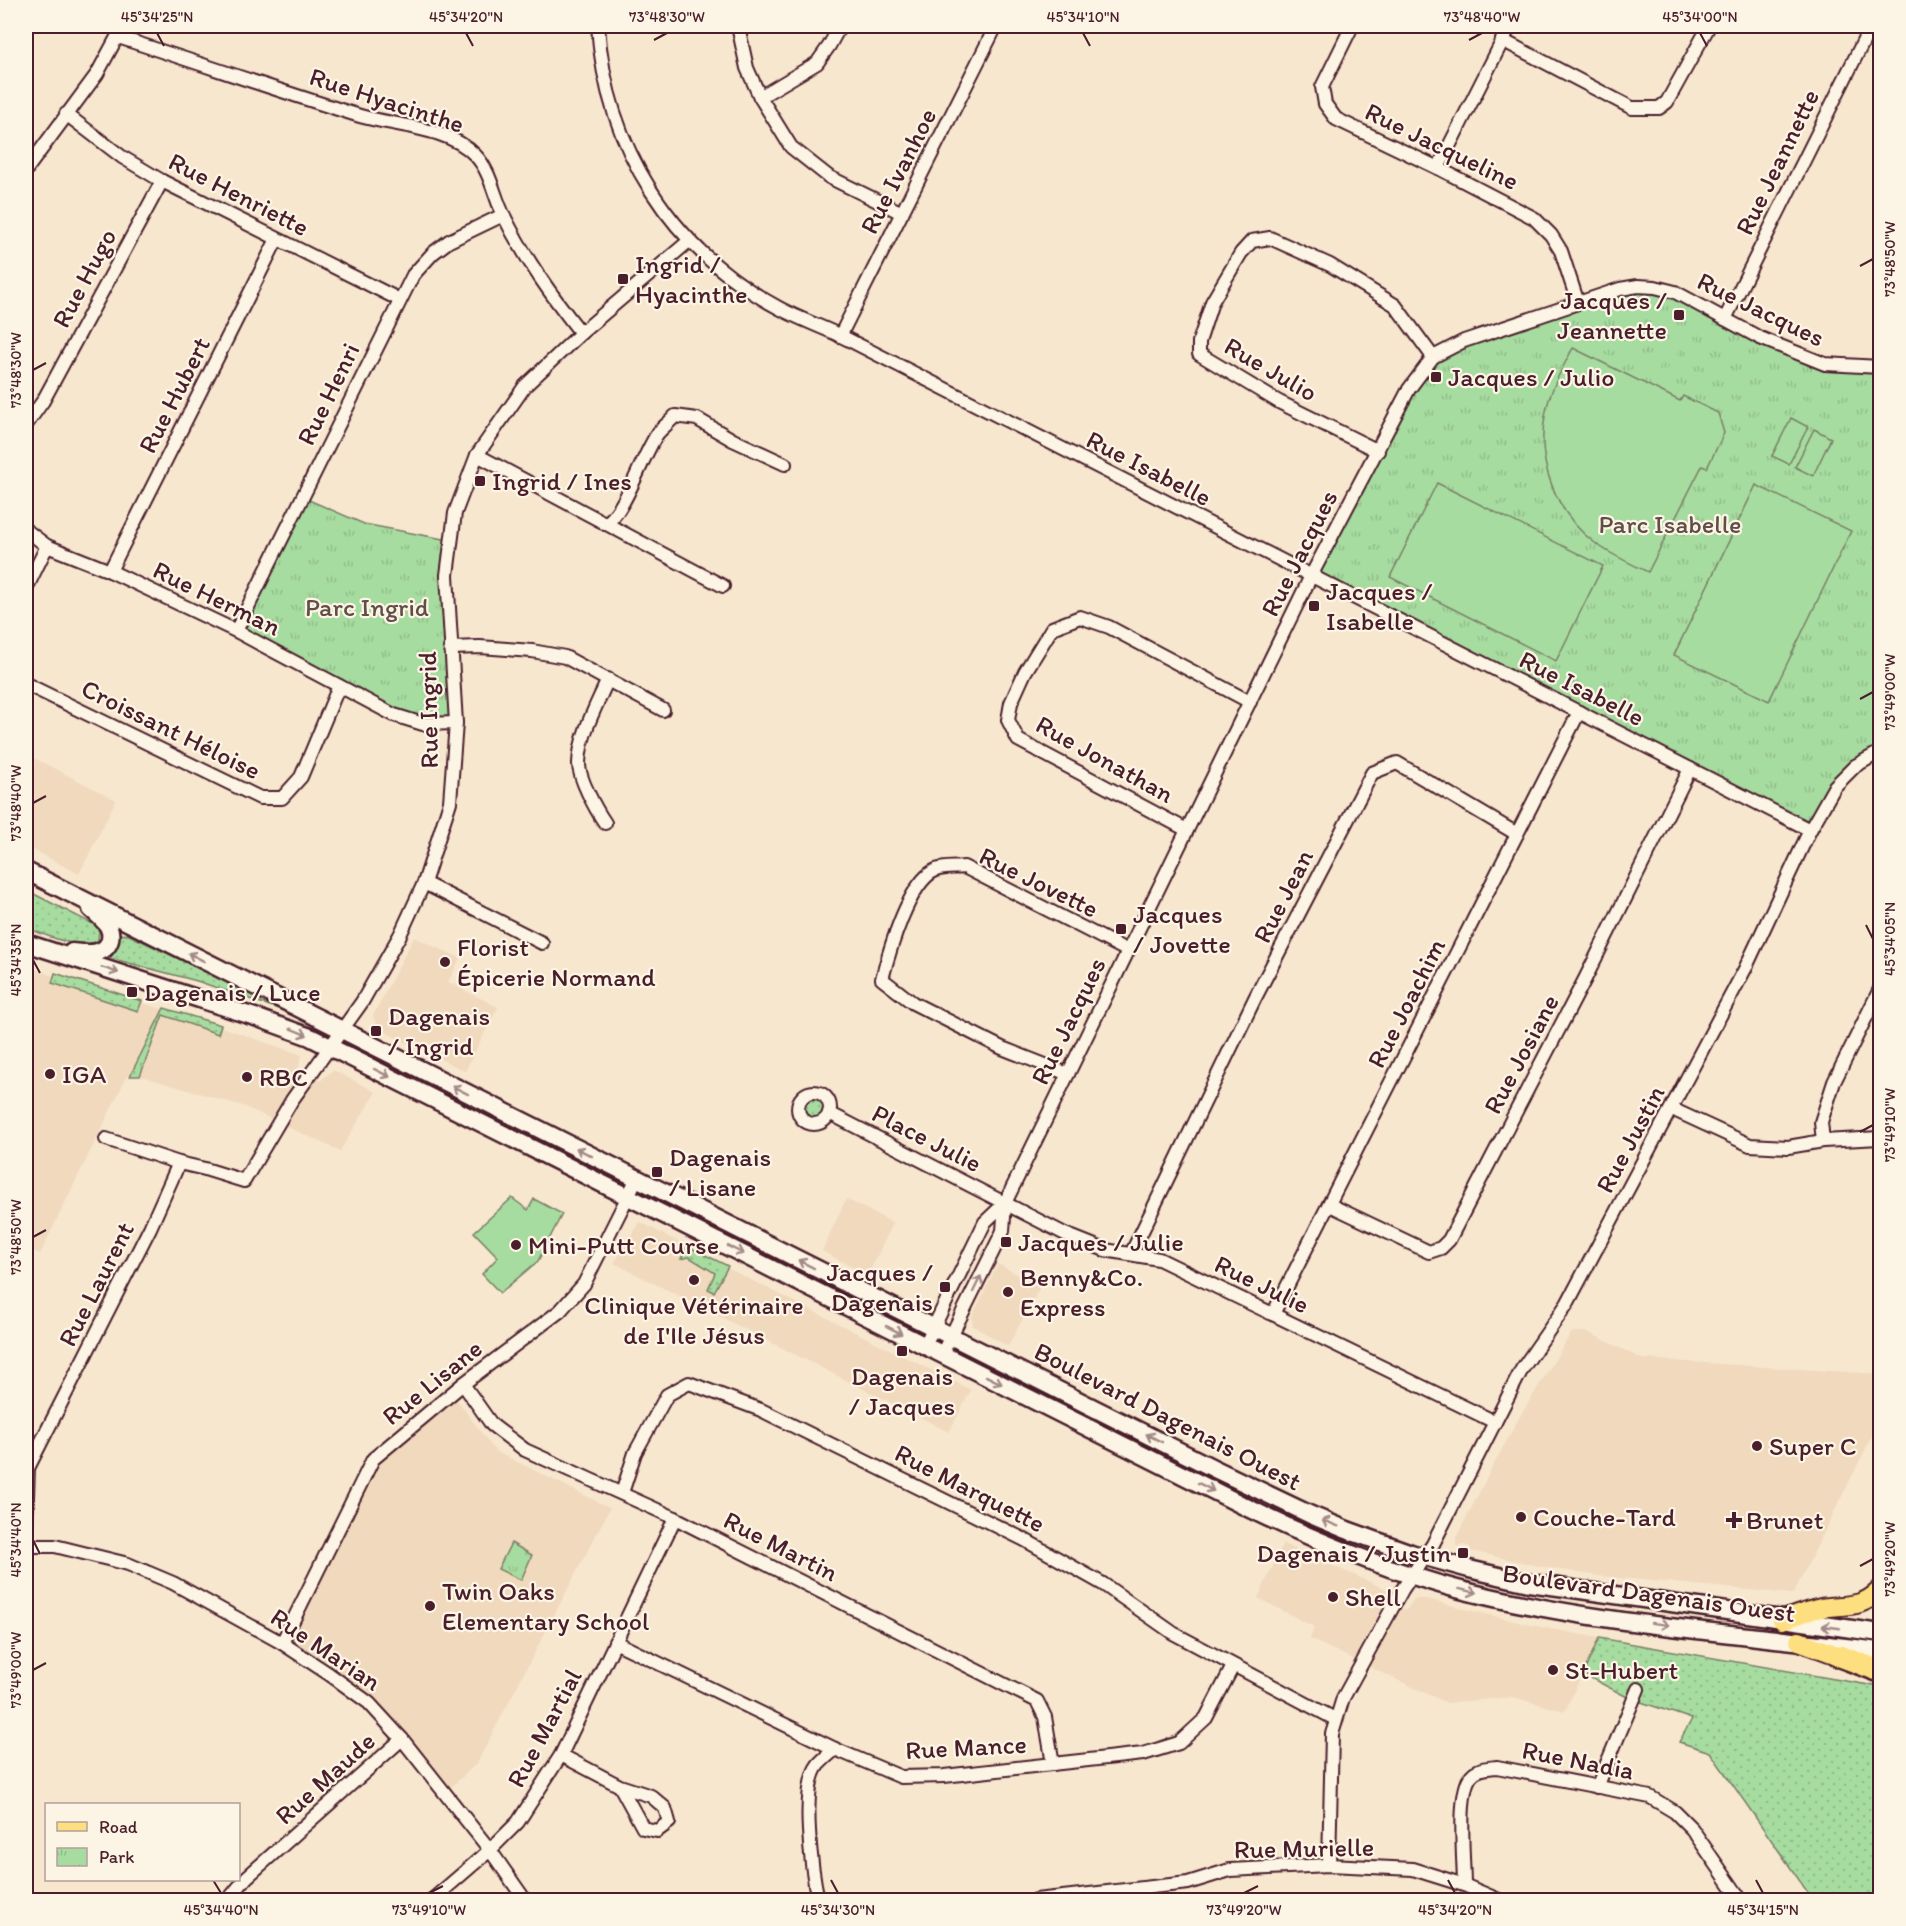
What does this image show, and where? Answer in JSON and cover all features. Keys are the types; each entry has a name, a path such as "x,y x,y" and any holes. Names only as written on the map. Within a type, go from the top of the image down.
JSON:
{"highway":[{"path":"1840,1656 1881,1671"}],"main road":[{"name":"Boulevard Dagenais Ouest","path":"26,871 951,1336 1311,1515 1368,1539 1424,1557 1529,1583 1881,1633"},
{"path":"46,950 94,953 103,950 109,943 108,927 82,900"},
{"name":"Boulevard Dagenais Ouest","path":"26,943 302,1033 1290,1528 1345,1552 1456,1589 1545,1608 1881,1651"},
{"path":"1782,1620 1827,1607 1846,1607 1858,1604 1881,1590"},
{"path":"1799,1641 1840,1656"}],"street":[{"name":"Rue Isabelle","path":"598,26 600,56 607,94 620,131 645,184 689,241 731,277 778,308 840,336 1810,830"},
{"path":"738,26 747,68 760,97 791,147 829,177 902,213"},
{"path":"760,97 817,63 840,26"},
{"name":"Rue Ivanhoe","path":"840,336 996,26"},
{"name":"Rue Jacqueline","path":"1352,26 1322,87 1325,104 1336,118 1534,218 1551,235 1561,251 1578,303"},
{"path":"1438,168 1510,26"},
{"path":"1502,40 1632,108 1659,108 1667,102 1708,26"},
{"name":"Rue Jeannette","path":"1725,319 1871,26"},
{"path":"26,170 97,74 121,31"},
{"name":"Rue Hyacinthe","path":"121,31 363,116 430,131 463,144 476,155 486,170 503,215 541,281 581,333"},
{"name":"Rue Henriette","path":"66,114 122,156 162,182 399,300"},
{"name":"Rue Hugo","path":"26,425 43,401 162,182"},
{"name":"Rue Henri","path":"236,631 413,275 433,253 449,241 503,215"},
{"name":"Rue Julio","path":"1378,451 1279,402 1199,354 1199,342 1212,302 1241,253 1252,241 1270,238 1330,265 1395,305 1433,357"},
{"name":"Rue Hubert","path":"110,571 277,239"},
{"name":"Rue Ingrid","path":"179,1163 244,1181 288,1107 362,1002 386,961 424,883 450,801 456,723 447,575 455,513 477,454 525,386 581,333 689,241"},
{"name":"Rue Jacques","path":"925,1346 985,1222 1005,1203 1311,576 1409,389 1433,357 1464,341 1620,289 1638,286 1676,292 1760,338 1825,364 1881,367"},
{"path":"605,524 612,520 658,433 675,416 697,419 733,440 785,464"},
{"path":"477,454 723,586"},
{"name":"Rue Herman","path":"26,530 47,546 110,571 236,631 394,715 423,724 456,723"},
{"path":"26,590 47,546"},
{"name":"Rue Jonathan","path":"1187,830 1018,740 1008,720 1011,703 1025,672 1052,628 1080,617 1109,627 1250,702"},
{"path":"450,648 480,647 532,651 565,657 663,710"},
{"path":"605,823 594,807 579,765 582,742 608,679"},
{"name":"Croissant Héloise","path":"26,684 260,798 282,798 301,777 339,686"},
{"name":"Rue Joachim","path":"1273,1314 1579,712"},
{"name":"Rue Justin","path":"1424,1557 1437,1536 1522,1369 1567,1304 1672,1109 1745,969 1810,830 1835,786 1855,766 1881,752"},
{"name":"Rue Jean","path":"1131,1254 1255,998 1372,773 1397,762 1517,834"},
{"name":"Rue Josiane","path":"1330,1204 1429,1252 1441,1248 1449,1240 1585,979 1690,769"},
{"name":"Rue Jovette","path":"1068,1074 1002,1048 913,1003 882,979 893,937 907,906 923,880 936,870 964,867 1128,951"},
{"path":"424,883 542,943"},
{"path":"1823,1141 1821,1122 1834,1082 1881,989"},
{"path":"1672,1109 1750,1145 1788,1147 1823,1141 1881,1138"},
{"name":"Place Julie","path":"829,1113 1005,1203"},
{"path":"106,1139 179,1163"},
{"name":"Rue Laurent","path":"26,1527 28,1468 150,1228 179,1163"},
{"name":"Rue Lisane","path":"282,1643 372,1459 463,1384 560,1311 584,1284 636,1178"},
{"name":"Rue Jacques","path":"942,1354 1003,1231 1005,1203"},
{"name":"Rue Julie","path":"1005,1203 1065,1234 1105,1250 1159,1259 1495,1422"},
{"name":"Rue Marquette","path":"622,1493 636,1453 667,1395 689,1383 761,1410 1023,1539 1103,1584 1173,1633 1335,1719"},
{"name":"Rue Martin","path":"463,1384 492,1425 525,1450 675,1518 1037,1701 1045,1717 1053,1764"},
{"name":"Rue Martial","path":"432,1900 490,1850 518,1822 561,1755 675,1518"},
{"name":"Rue Marian","path":"26,1546 54,1546 128,1564 173,1583 282,1643 369,1702 402,1739 490,1850 525,1900"},
{"path":"1329,1865 1332,1734 1335,1719 1343,1698 1424,1557"},
{"name":"Rue Mance","path":"615,1642 835,1749 901,1777 944,1776 1143,1754 1179,1743 1206,1718 1233,1666"},
{"path":"1597,1787 1638,1689"},
{"name":"Rue Maude","path":"228,1900 247,1877 402,1739"},
{"path":"818,1900 812,1870 808,1801 816,1767 835,1749"},
{"path":"561,1755 620,1786"},
{"name":"Rue Nadia","path":"1464,1885 1463,1796 1470,1776 1480,1769 1497,1767 1650,1797 1675,1812 1692,1829 1741,1900"},
{"name":"Rue Murielle","path":"1036,1900 1188,1883 1230,1870 1329,1865 1413,1869 1464,1885 1499,1900"}],"shaded area":[{"path":"26,754 116,800 79,874 26,846"},
{"path":"414,937 460,958 448,982 498,1007 465,1071 379,1029 373,1016"},
{"path":"26,965 50,975 218,1026 302,1055 298,1069 320,1081 333,1070 376,1092 340,1151 243,1106 140,1076 127,1076 40,1254 26,1247"},
{"path":"846,1199 893,1223 868,1275 822,1251"},
{"path":"640,1222 971,1390 949,1432 614,1263"},
{"path":"998,1264 1040,1287 1008,1346 973,1326 972,1317"},
{"path":"1572,1332 1588,1332 1642,1359 1880,1374 1880,1420 1793,1594 1599,1576 1543,1567 1471,1551 1470,1547 1461,1544 1458,1547 1456,1545 1456,1538 1519,1418"},
{"name":"Twin Oaks Elementary School","path":"455,1397 495,1451 610,1508 477,1763 445,1793 369,1703 282,1643 373,1459"},
{"path":"1283,1544 1388,1590 1383,1602 1406,1610 1414,1599 1426,1599 1530,1625 1599,1638 1565,1711 1512,1697 1447,1703 1310,1639 1314,1627 1258,1598"}],"green space":[{"name":"Parc Isabelle","path":"1655,287 1825,364 1880,366 1880,751 1855,766 1810,830 1311,576 1433,357 1578,303"},
{"path":"1573,348 1680,401 1683,396 1718,413 1724,433 1707,468 1702,466 1648,572 1595,543 1570,518 1552,487 1544,452 1545,416 1552,390"},
{"path":"1791,418 1808,427 1789,464 1772,456"},
{"path":"1814,429 1831,438 1813,476 1795,467"},
{"path":"1437,483 1603,566 1556,661 1390,577"},
{"path":"1756,485 1851,531 1769,701 1674,655"},
{"name":"Parc Ingrid","path":"302,497 364,524 448,540 456,723 423,724 243,636 243,611"},
{"path":"26,890 95,925 99,931 98,940 91,943 72,943 26,928"},
{"path":"119,934 129,935 296,1015 197,981 110,958 116,950"},
{"path":"55,973 142,1001 138,1011 52,983"},
{"path":"164,1008 221,1025 218,1034 163,1015 140,1076 130,1076"},
{"path":"814,1091 825,1096 830,1107 825,1118 814,1123 803,1118 798,1107 803,1096"},
{"name":"Mini-Putt Course","path":"512,1198 528,1210 534,1199 562,1214 538,1261 500,1293 482,1274 498,1257 474,1232"},
{"path":"687,1246 728,1266 714,1292 708,1289 715,1273 689,1257 681,1259"},
{"path":"511,1543 532,1555 521,1580 498,1569"},
{"path":"1599,1638 1880,1687 1880,1900 1813,1900 1710,1752 1679,1742 1692,1719 1629,1698 1583,1674"}],"place":[{"name":"Ingrid / Hyacinthe","path":"623,279"},
{"name":"Jacques / Jeannette","path":"1679,315"},
{"name":"Jacques / Julio","path":"1436,377"},
{"name":"Ingrid / Ines","path":"480,481"},
{"name":"Jacques / Isabelle","path":"1314,606"},
{"name":"Jacques / Jovette","path":"1121,929"},
{"name":"Florist Épicerie Normand","path":"445,962"},
{"name":"Dagenais / Luce","path":"132,992"},
{"name":"Dagenais / Ingrid","path":"376,1031"},
{"name":"IGA","path":"50,1074"},
{"name":"RBC","path":"247,1077"},
{"name":"Dagenais / Lisane","path":"657,1172"},
{"name":"Jacques / Julie","path":"1006,1242"},
{"name":"Mini-Putt Course","path":"516,1245"},
{"name":"Clinique Vétérinaire de I'Ile Jésus","path":"694,1280"},
{"name":"Jacques / Dagenais","path":"945,1287"},
{"name":"Benny&Co. Express","path":"1008,1292"},
{"name":"Dagenais / Jacques","path":"902,1351"},
{"name":"Super C","path":"1757,1446"},
{"name":"Couche-Tard","path":"1521,1517"},
{"name":"Brunet","path":"1734,1520"},
{"name":"Dagenais / Justin","path":"1463,1553"},
{"name":"Shell","path":"1333,1597"},
{"name":"Twin Oaks Elementary School","path":"430,1606"},
{"name":"St-Hubert","path":"1553,1670"}]}
